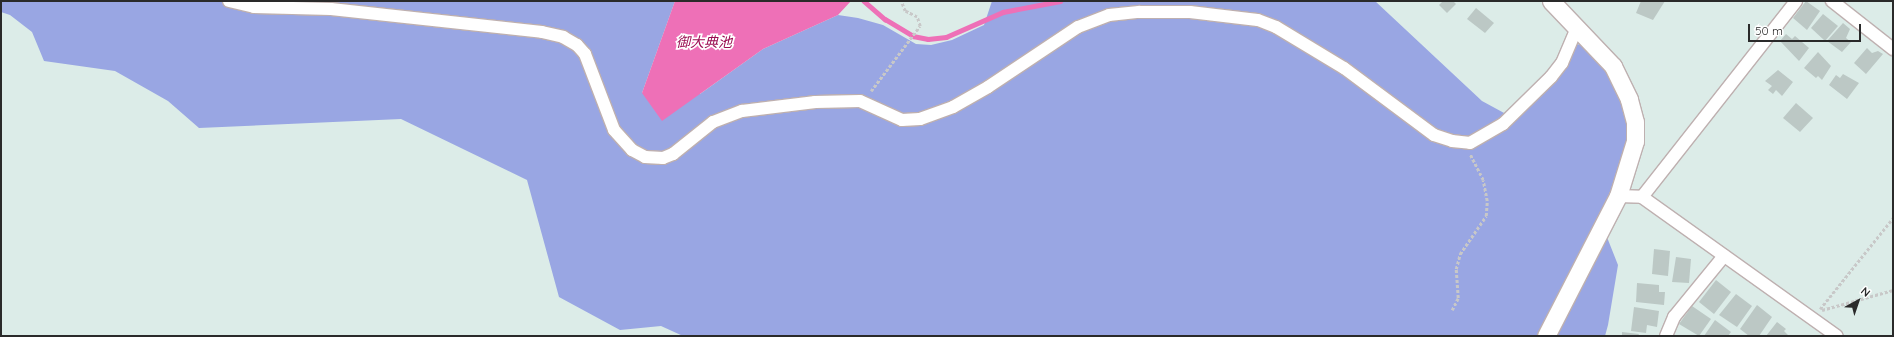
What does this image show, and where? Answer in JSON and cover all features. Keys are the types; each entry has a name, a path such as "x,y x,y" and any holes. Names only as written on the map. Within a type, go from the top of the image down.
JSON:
{"street":[{"path":"229,1 254,7 331,10 542,32 563,37 577,45 585,54 614,130 632,150 645,157 663,158 673,154 713,122 742,111 815,102 860,101 902,120 920,119 953,107 988,87 1078,27 1109,15 1139,12 1190,12 1258,20 1276,26 1344,68 1434,134 1462,143 1470,143 1487,136 1536,93 1562,63 1577,28"},
{"path":"1546,336 1618,196 1635,141 1635,122 1629,99 1613,66 1551,1"},
{"path":"1642,197 1796,1"},
{"path":"1832,1 1893,49"},
{"path":"1618,196 1642,197 1724,256 1815,314 1837,336"},
{"path":"1666,336 1674,317 1724,256"}],"path":[{"path":"866,103 870,93 920,26 916,17 905,12 902,1"},
{"path":"1452,310 1458,298 1456,269 1460,254 1483,222 1487,201 1483,180 1462,143"},
{"path":"1815,314 1893,218"},
{"path":"1815,314 1893,290"}],"shaded area":[{"path":"1,1 675,1 642,93 700,94 763,49 838,15 858,18 883,25 916,44 931,45 952,40 984,25 992,1 1375,1 1482,101 1517,120 1551,85 1570,61 1577,45 1586,41 1617,84 1630,137 1623,162 1599,217 1618,265 1608,325 1605,336 683,336 661,326 620,330 559,297 527,180 401,119 199,128 168,101 115,71 44,61 32,32 10,15 1,12"}],"water":[{"name":"御大典池","path":"675,1 851,1 838,15 763,49 662,121 642,93"}],"building":[{"path":"1443,1 1453,1 1456,4 1447,13 1439,5"},
{"path":"1641,1 1665,1 1653,20 1636,13"},
{"path":"1806,1 1820,11 1807,30 1793,18"},
{"path":"1476,8 1494,23 1485,33 1467,19"},
{"path":"1823,14 1838,26 1825,41 1811,28"},
{"path":"1843,23 1850,29 1846,38 1851,42 1842,52 1827,41"},
{"path":"1786,34 1792,39 1795,36 1809,48 1799,61 1780,41"},
{"path":"1867,48 1872,53 1878,51 1883,54 1866,74 1854,63"},
{"path":"1818,52 1831,66 1822,80 1818,76 1816,78 1804,68"},
{"path":"1778,70 1793,82 1782,96 1776,90 1773,94 1768,90 1772,86 1765,81"},
{"path":"1843,74 1859,83 1847,99 1829,85 1836,75 1840,78"},
{"path":"1796,103 1813,118 1800,132 1783,118"},
{"path":"1654,249 1670,251 1668,276 1652,274"},
{"path":"1676,257 1691,259 1689,283 1672,282"},
{"path":"1716,280 1731,292 1714,314 1699,302"},
{"path":"1637,283 1659,285 1659,292 1665,292 1664,305 1636,302"},
{"path":"1736,294 1752,306 1737,327 1719,315"},
{"path":"1757,305 1772,317 1759,336 1749,336 1740,329"},
{"path":"1692,306 1711,319 1699,336 1679,324"},
{"path":"1634,307 1659,311 1657,327 1647,325 1646,333 1631,331"},
{"path":"1715,320 1731,332 1728,336 1704,336"},
{"path":"1777,322 1786,329 1784,331 1789,336 1766,336"},
{"path":"1622,332 1639,334 1638,336 1622,336"}],"waterway":[{"path":"864,1 885,19 913,36 928,39 946,37 1003,12 1060,1"}]}
